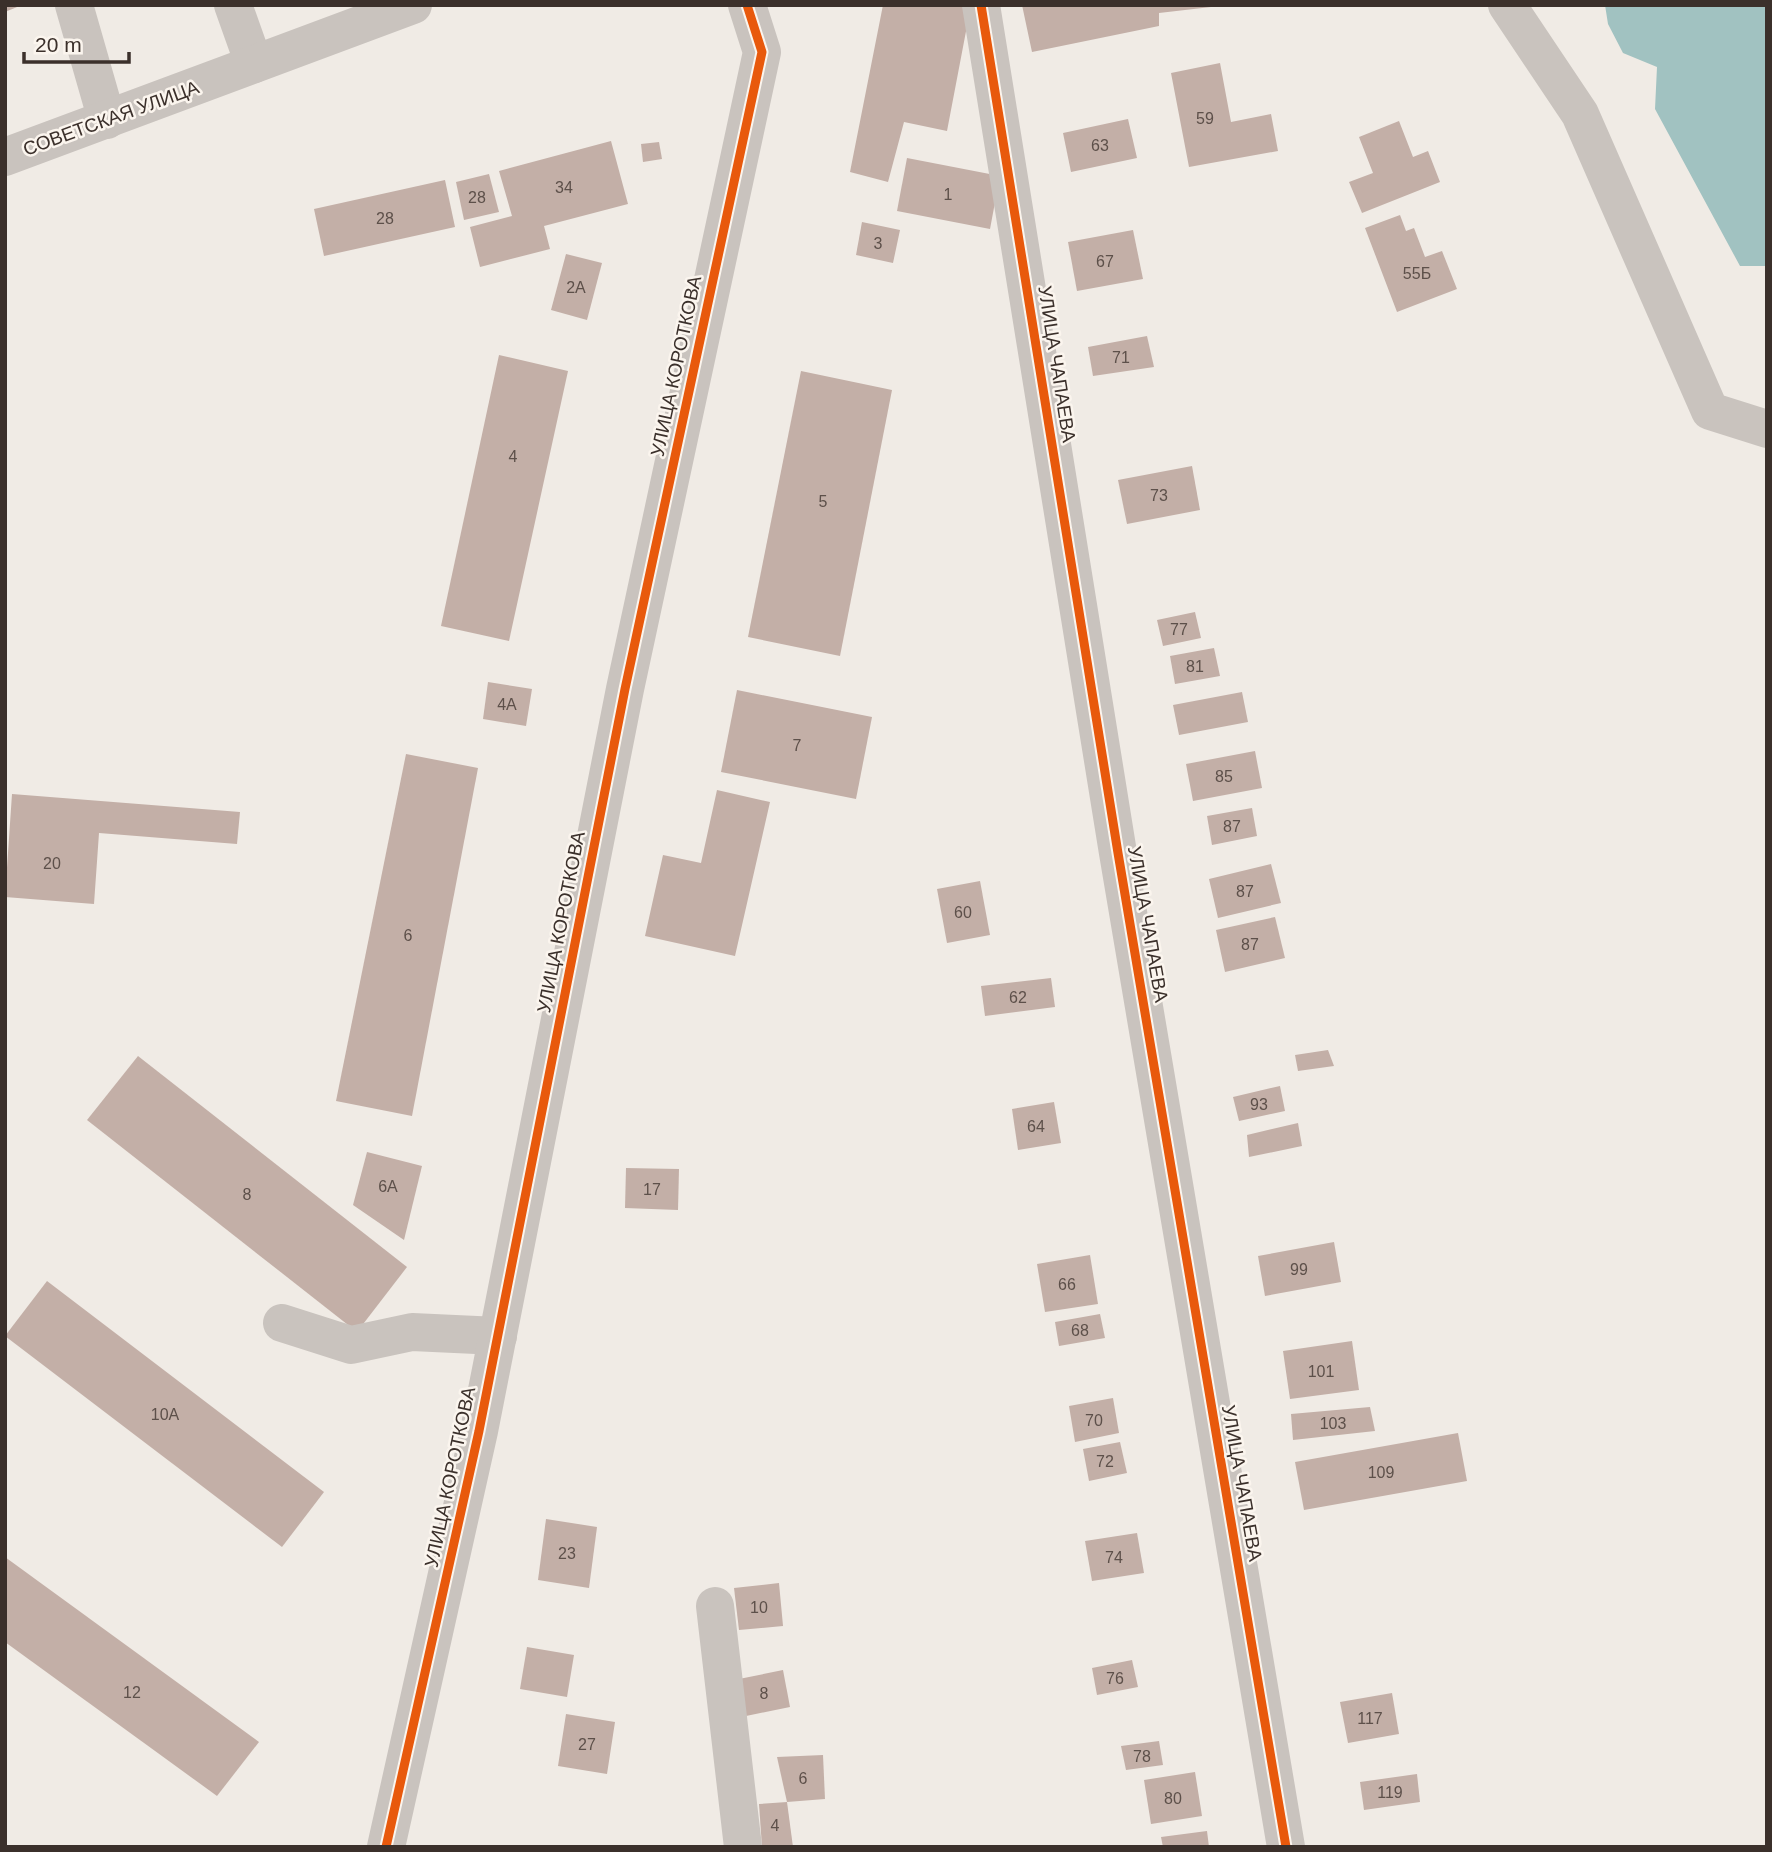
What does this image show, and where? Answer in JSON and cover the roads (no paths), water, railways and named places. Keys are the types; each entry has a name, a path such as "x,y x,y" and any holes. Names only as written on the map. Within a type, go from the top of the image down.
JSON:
{"street":[{"path":"74,5 107,120"},
{"path":"233,5 254,64"},
{"name":"СОВЕТСКАЯ УЛИЦА","path":"5,157 413,5"},
{"name":"УЛИЦА КОРОТКОВА","path":"386,1847 498,1336 625,689 762,52 747,5"},
{"name":"УЛИЦА ЧАПАЕВА","path":"981,5 1116,839 1286,1847"},
{"path":"1507,5 1580,114 1710,411 1767,429"},
{"path":"282,1323 351,1345 412,1332 498,1336"},
{"path":"715,1606 743,1847"}],"water":[{"path":"1605,5 1767,5 1767,266 1740,266 1655,109 1657,67 1623,53 1608,24"}]}
